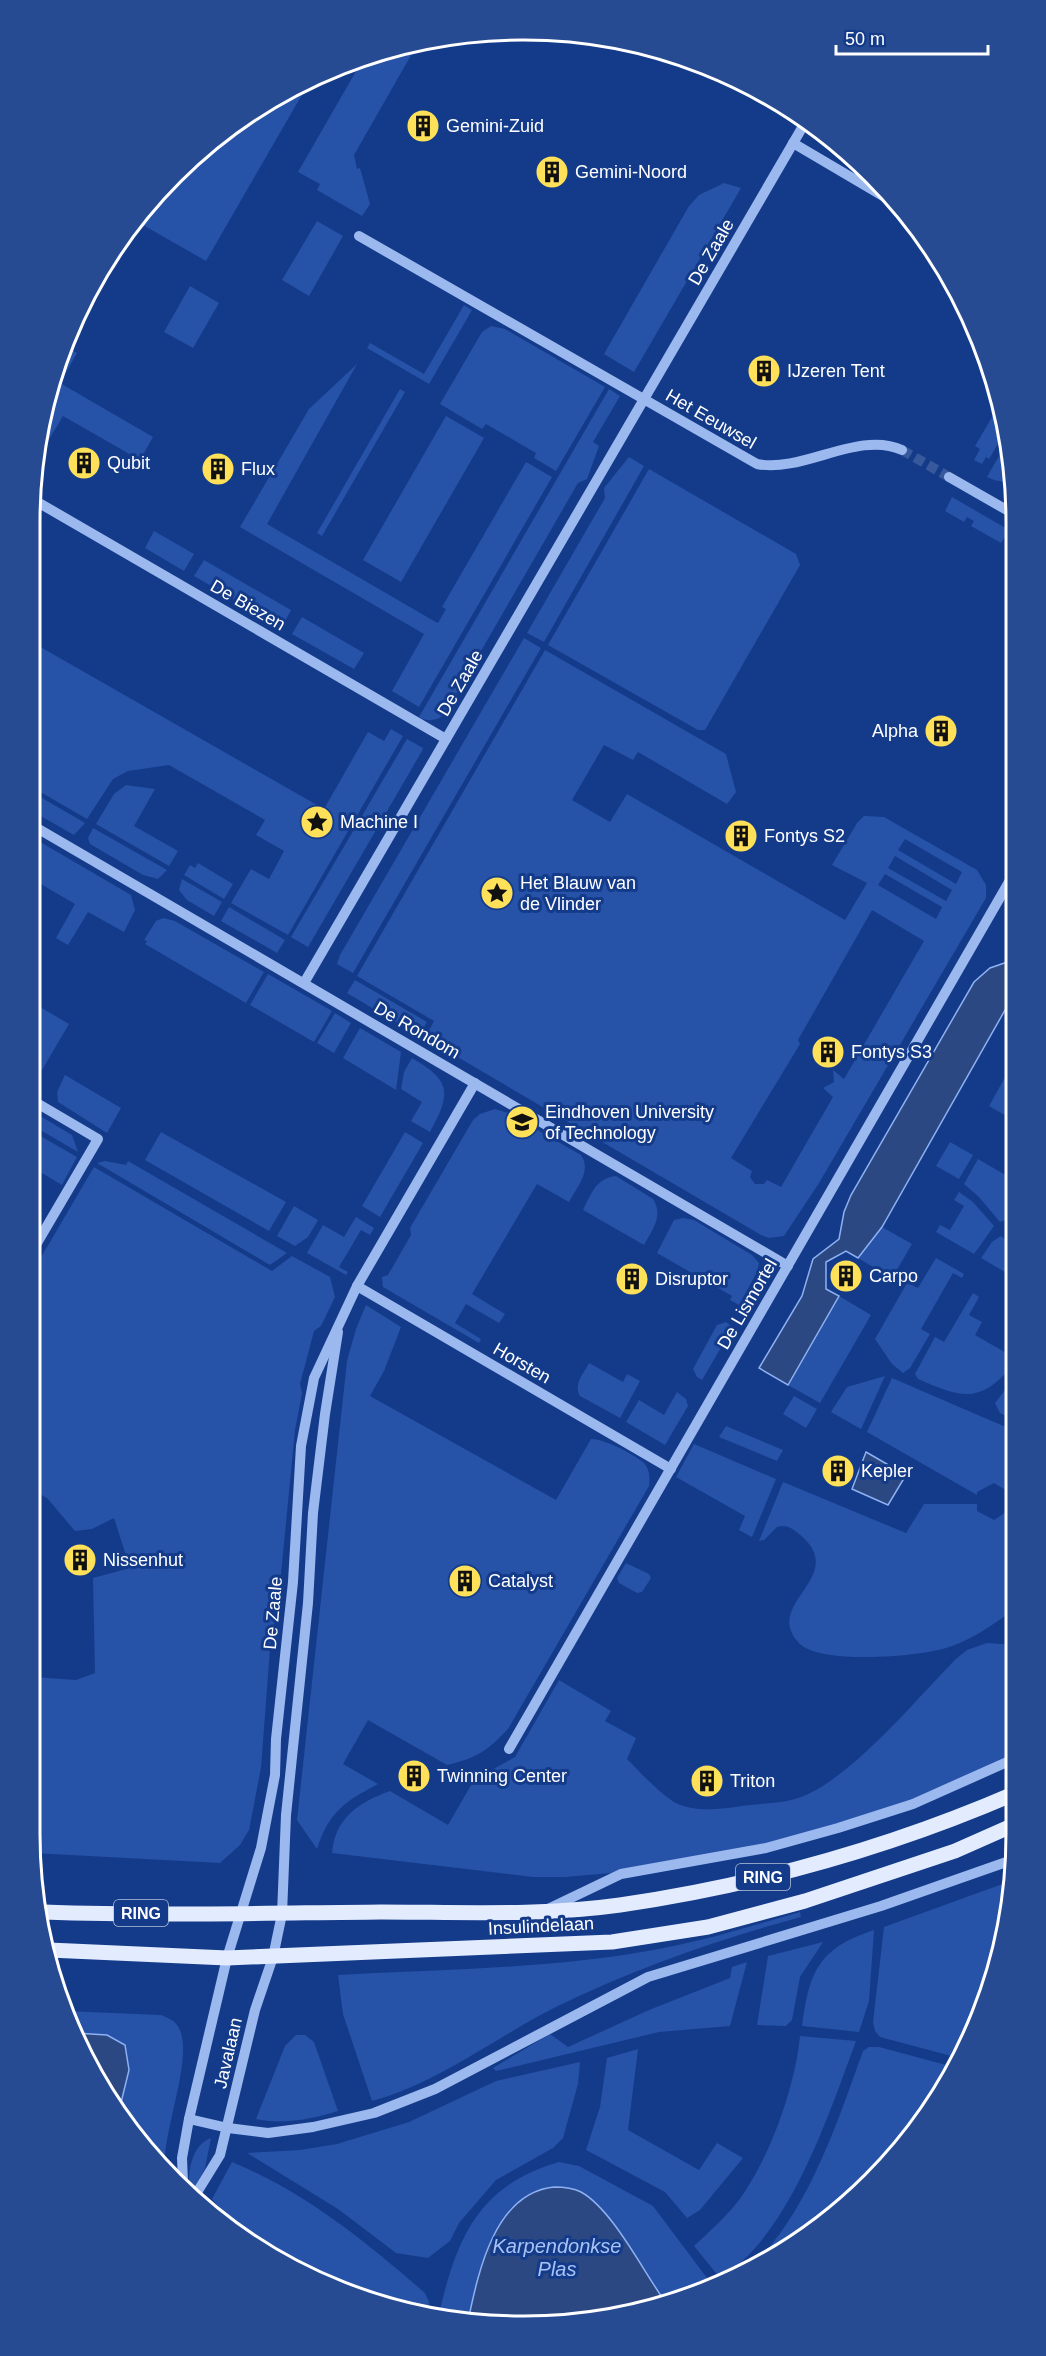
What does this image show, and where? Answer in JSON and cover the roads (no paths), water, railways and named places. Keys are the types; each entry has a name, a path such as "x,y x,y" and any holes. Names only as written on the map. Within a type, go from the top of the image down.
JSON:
{"main road":[{"name":"Insulindelaan","path":"48,1912 282,1914 545,1910 617,1905 715,1889 818,1864 940,1825 1006,1797"},
{"name":"Insulindelaan","path":"55,1950 226,1958 612,1942 708,1927 805,1901 955,1851 1006,1828"}],"street":[{"name":"De Zaale","path":"304,983 801,129"},
{"path":"793,143 870,189"},
{"path":"359,236 645,400"},
{"name":"Het Eeuwsel","path":"645,400 748,459 767,466 787,464 876,444 902,450"},
{"path":"949,477 1005,509"},
{"name":"De Biezen","path":"41,504 446,739"},
{"name":"De Rondom","path":"40,830 788,1266"},
{"name":"De Lismortel","path":"509,1749 1006,887"},
{"name":"De Zaale","path":"239,1913 261,1848 275,1775 276,1739 293,1582 297,1483 305,1413 314,1378 357,1286 476,1083"},
{"path":"40,1105 98,1139 40,1238"},
{"name":"Horsten","path":"357,1286 670,1469"},
{"name":"De Zaale","path":"282,1914 286,1815 308,1603 313,1513 325,1414 341,1317"},
{"name":"Insulindelaan","path":"545,1910 621,1874 766,1848 892,1811 1006,1762"},
{"path":"189,2119 228,2128 268,2133 313,2127 374,2113 435,2089 648,1977 880,1906 1004,1863"},
{"name":"Javalaan","path":"183,2175 182,2158 189,2119 226,1958 239,1913"},
{"name":"Javalaan","path":"199,2190 220,2155 255,2010 273,1957 282,1914"}],"water":[{"path":"1006,962 1006,1008 882,1227 858,1258 846,1251 826,1262 826,1289 839,1296 788,1385 759,1368 802,1296 813,1259 839,1239 844,1212 851,1195 974,982 990,968"},
{"path":"866,1452 906,1475 888,1505 852,1489"},
{"path":"84,2034 107,2035 125,2045 129,2070 122,2100"},
{"name":"Karpendonkse Plas","path":"554,2187 568,2188 581,2192 593,2200 615,2226 661,2295 617,2306 555,2314 523,2316 470,2312 477,2281 492,2239 503,2220 517,2204 533,2193"}],"tunnel":[{"path":"902,450 949,477"}],"place":[{"name":"Gemini-Zuid","path":"423,126"},
{"name":"Gemini-Noord","path":"552,172"},
{"name":"IJzeren Tent","path":"764,371"},
{"name":"Qubit","path":"84,463"},
{"name":"Flux","path":"218,469"},
{"name":"Alpha","path":"941,731"},
{"name":"Machine I","path":"317,822"},
{"name":"Fontys S2","path":"741,836"},
{"name":"Het Blauw van de Vlinder","path":"497,893"},
{"name":"Fontys S3","path":"828,1052"},
{"name":"Eindhoven University of Technology","path":"522,1122"},
{"name":"Carpo","path":"846,1276"},
{"name":"Disruptor","path":"632,1279"},
{"name":"Kepler","path":"838,1471"},
{"name":"Nissenhut","path":"80,1560"},
{"name":"Catalyst","path":"465,1581"},
{"name":"Twinning Center","path":"414,1776"},
{"name":"Triton","path":"707,1781"}]}
